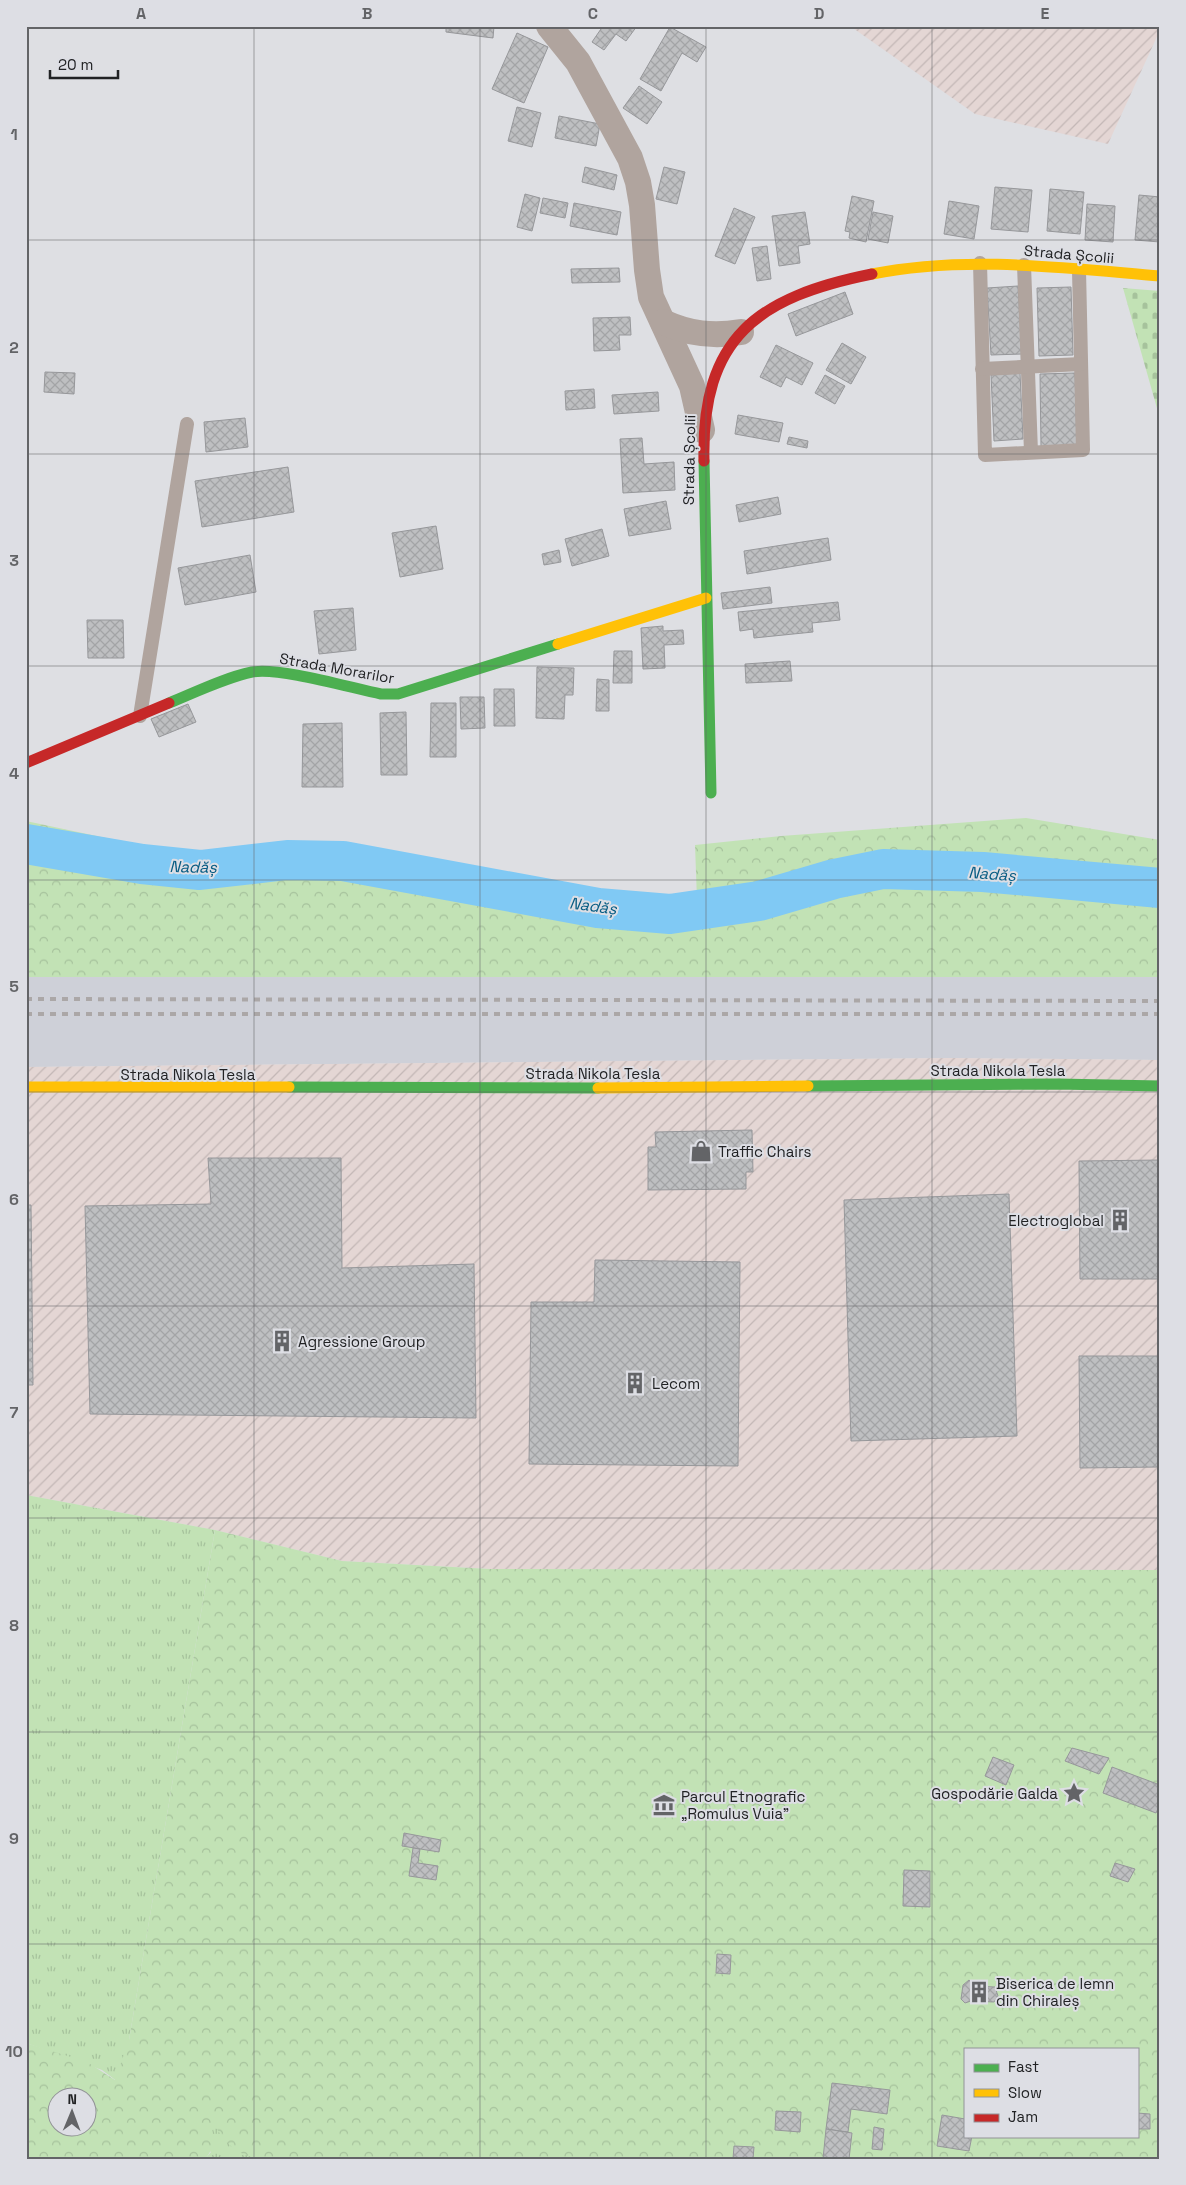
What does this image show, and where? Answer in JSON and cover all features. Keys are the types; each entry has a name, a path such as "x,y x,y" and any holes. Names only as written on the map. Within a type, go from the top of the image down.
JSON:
{"street":[{"path":"549,26 578,62 630,158 638,182 642,205 646,270 651,297 692,386 702,434"},
{"name":"Strada Școlii","path":"711,793 702,434 706,406 715,372 728,347 741,332 766,312 786,300 857,275 910,266 980,263 1024,264 1160,276"},
{"path":"662,322 680,330 697,334 721,336 741,332"},
{"name":"Strada Morarilor","path":"26,763 220,682 254,672 277,672 381,694 398,694 706,598"},
{"name":"Strada Nikola Tesla","path":"26,1087 569,1088 1056,1084 1160,1086"}],"lane":[{"path":"980,263 984,455 1083,450 1079,270"},
{"path":"1024,264 1032,452"},
{"path":"982,368 1081,364"},
{"path":"140,716 187,424"}],"shaded area":[{"path":"850,26 1160,26 1160,30 1108,144 975,114"},
{"path":"26,977 1160,977 1160,1060 952,1058 26,1067"},
{"path":"952,1058 1160,1060 1160,1570 491,1569 342,1561 215,1530 26,1495 26,1067"}],"green space":[{"path":"1123,288 1160,291 1160,419"},
{"path":"1026,818 1160,840 1160,977 26,977 26,821 191,856 313,850 392,855 610,897 648,900 697,900 695,845 781,836"},
{"path":"26,1495 215,1530 129,2040 457,2159 205,2159 211,2152 102,2070 26,2043"},
{"name":"Parcul Etnografic „Romulus Vuia”","path":"215,1530 342,1561 490,1569 1160,1570 1160,2159 263,2159 245,2155 232,2147 211,2120 212,2145 205,2159 26,2159 26,2043 87,2062 115,2080 129,2040"}],"building":[{"path":"446,26 494,26 493,38 446,32"},
{"path":"603,26 637,26 626,41 616,34 604,50 592,42"},
{"path":"670,27 706,47 697,62 682,53 661,91 640,79"},
{"path":"517,33 548,47 524,103 492,89"},
{"path":"639,86 662,102 647,124 623,108"},
{"path":"517,107 541,113 532,147 508,141"},
{"path":"559,116 600,124 596,146 555,138"},
{"path":"585,167 617,175 614,190 582,182"},
{"path":"664,167 685,172 677,204 656,199"},
{"path":"995,187 1032,190 1028,232 991,229"},
{"path":"1050,189 1084,192 1080,234 1047,231"},
{"path":"525,194 540,198 532,231 517,227"},
{"path":"1139,195 1160,197 1160,242 1135,240"},
{"path":"852,196 874,201 866,242 849,238 850,232 845,231"},
{"path":"543,198 568,203 565,218 540,213"},
{"path":"949,201 979,206 974,239 944,234"},
{"path":"574,203 621,212 617,235 570,226"},
{"path":"1087,204 1115,206 1113,242 1085,240"},
{"path":"734,208 755,217 735,264 715,256"},
{"path":"805,212 810,244 798,246 800,263 779,266 772,216"},
{"path":"873,212 893,216 888,243 868,239"},
{"path":"767,246 771,279 757,281 752,248"},
{"path":"619,268 620,282 572,283 571,269"},
{"path":"1018,286 1022,354 991,355 987,288"},
{"path":"1071,287 1073,355 1039,356 1037,288"},
{"path":"845,292 853,314 796,336 788,314"},
{"path":"630,317 631,335 619,335 620,350 594,351 593,318"},
{"path":"842,343 866,357 851,384 826,370"},
{"path":"776,345 813,363 802,385 786,377 781,387 760,377"},
{"path":"45,372 75,373 74,394 44,392"},
{"path":"1020,373 1023,439 994,441 991,375"},
{"path":"1075,373 1077,446 1041,447 1040,374"},
{"path":"825,375 845,386 835,404 815,393"},
{"path":"594,389 595,408 566,410 565,391"},
{"path":"658,392 659,411 614,414 612,395"},
{"path":"738,415 783,423 779,442 735,434"},
{"path":"245,418 248,447 206,452 204,422"},
{"path":"789,437 808,441 807,448 787,444"},
{"path":"642,438 644,464 674,462 675,490 623,493 620,439"},
{"path":"288,467 294,512 202,527 195,481"},
{"path":"778,497 781,514 739,522 736,505"},
{"path":"666,501 671,529 629,536 624,509"},
{"path":"436,526 443,569 400,577 392,533"},
{"path":"602,529 609,556 572,566 565,539"},
{"path":"828,538 831,560 747,574 744,551"},
{"path":"559,550 561,562 544,565 542,554"},
{"path":"250,555 256,592 185,605 178,568"},
{"path":"770,587 772,603 723,609 721,593"},
{"path":"838,602 840,620 812,623 813,632 754,638 753,629 740,631 738,612"},
{"path":"353,608 356,650 319,654 314,611"},
{"path":"87,620 123,620 124,658 88,658"},
{"path":"663,626 663,631 683,630 684,644 664,645 665,668 643,669 641,628"},
{"path":"614,651 632,651 632,683 613,683"},
{"path":"790,661 792,681 746,683 745,664"},
{"path":"537,667 574,668 573,695 565,695 564,719 536,718"},
{"path":"597,679 609,680 609,711 596,711"},
{"path":"494,689 514,689 515,726 494,726"},
{"path":"460,697 484,697 485,728 461,729"},
{"path":"431,703 456,703 456,757 430,757"},
{"path":"188,704 196,722 159,737 151,719"},
{"path":"406,712 407,775 381,775 380,713"},
{"path":"342,723 343,787 302,787 303,724"},
{"path":"752,1130 753,1172 746,1172 746,1189 648,1190 648,1147 656,1147 655,1132"},
{"name":"Agressione Group","path":"208,1158 341,1158 342,1268 474,1264 476,1418 90,1414 85,1206 211,1204"},
{"name":"Electroglobal","path":"1160,1160 1160,1279 1080,1279 1079,1161"},
{"path":"1009,1194 1017,1436 851,1441 844,1200"},
{"path":"26,1205 31,1205 33,1385 26,1385"},
{"name":"Lecom","path":"595,1260 740,1262 738,1466 529,1464 531,1302 594,1302"},
{"path":"1079,1356 1160,1356 1160,1467 1080,1468"},
{"path":"1072,1748 1109,1758 1099,1774 1065,1761"},
{"path":"993,1757 1014,1765 1006,1785 985,1776"},
{"path":"1112,1767 1160,1785 1160,1804 1156,1813 1103,1793"},
{"path":"404,1833 441,1840 439,1852 402,1846"},
{"path":"413,1848 420,1849 418,1863 438,1866 436,1880 409,1876"},
{"path":"1115,1863 1135,1869 1128,1882 1110,1876"},
{"path":"904,1870 930,1871 930,1907 903,1906"},
{"path":"717,1954 731,1955 730,1974 716,1973"},
{"name":"Biserica de lemn din Chiraleș","path":"969,1980 974,1986 995,1987 998,1996 994,2002 971,2001 965,2003 961,1999 963,1985"},
{"path":"832,2083 890,2090 887,2114 851,2109 848,2132 826,2129"},
{"path":"776,2111 801,2112 800,2132 775,2130"},
{"path":"1138,2113 1150,2114 1150,2129 1138,2129"},
{"path":"942,2115 964,2119 964,2138 972,2138 969,2151 937,2146"},
{"path":"874,2127 884,2129 882,2150 872,2149"},
{"path":"826,2129 852,2133 849,2159 823,2159"},
{"path":"734,2146 754,2147 753,2159 733,2159"}],"waterway":[{"name":"Nadăș","path":"26,844 142,864 200,870 287,860 343,861 598,908 670,914 759,901 834,879 883,869 983,872 1160,888"}],"railway":[{"path":"26,999 1160,1001"},
{"path":"26,1014 1160,1014"}],"traffic: fast":[{"path":"704,461 711,793"},
{"path":"169,703 231,678 252,672 264,671 297,675 381,694 398,694 558,644"},
{"path":"808,1086 1057,1084 1160,1086"},
{"path":"289,1087 598,1088"}],"traffic: slow":[{"path":"872,274 908,268 980,264 1052,267 1160,276"},
{"path":"558,644 706,598"},
{"path":"598,1088 808,1086"},
{"path":"26,1087 289,1087"}],"traffic: jam":[{"path":"704,461 706,418 713,383 726,353 744,330 768,311 797,295 872,274"},
{"path":"26,763 169,703"}],"place":[{"name":"Traffic Chairs","path":"701,1151"},
{"name":"Electroglobal","path":"1120,1220"},
{"name":"Agressione Group","path":"282,1341"},
{"name":"Lecom","path":"635,1383"},
{"name":"Gospodărie Galda","path":"1074,1793"},
{"name":"Parcul Etnografic „Romulus Vuia”","path":"664,1805"},
{"name":"Biserica de lemn din Chiraleș","path":"979,1992"}]}
